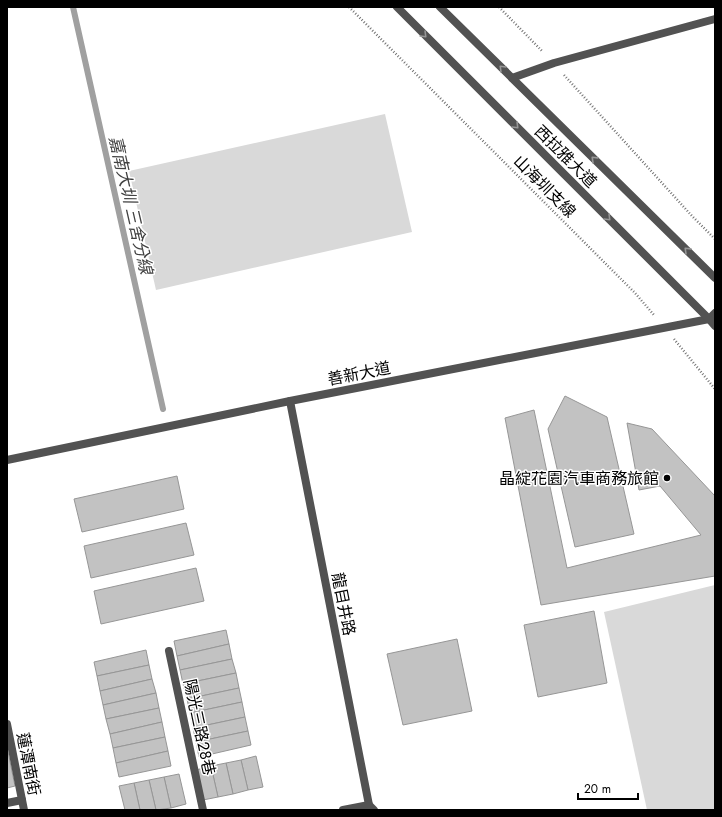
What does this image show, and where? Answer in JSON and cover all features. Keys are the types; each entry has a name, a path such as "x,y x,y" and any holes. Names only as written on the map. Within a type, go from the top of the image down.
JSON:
{"street":[{"name":"西拉雅大道","path":"397,7 715,326"},
{"name":"西拉雅大道","path":"440,7 715,278"},
{"path":"512,78 554,63 715,20"},
{"path":"709,319 715,313"},
{"name":"善新大道","path":"7,460 290,401 709,319"},
{"name":"龍目井路","path":"290,401 372,807"},
{"name":"陽光三路28巷","path":"169,651 203,810"},
{"name":"蓮潭南街","path":"7,724 24,810"},
{"path":"7,803 22,800"},
{"path":"343,810 372,807"}],"path":[{"name":"山海圳支線","path":"349,7 635,293 715,389"},
{"path":"499,7 554,63 715,239"}],"shaded area":[{"path":"385,114 412,232 156,290 129,171"},
{"path":"715,585 715,810 647,810 604,612"}],"building":[{"path":"565,396 607,417 634,534 575,547 548,429"},
{"path":"534,410 567,568 701,535 660,486 639,490 627,423 652,429 715,496 715,576 541,605 505,418"},
{"path":"177,476 184,509 82,532 74,499"},
{"path":"186,523 194,555 91,578 84,546"},
{"path":"196,568 204,601 101,624 94,591"},
{"path":"594,611 607,683 538,697 524,625"},
{"path":"226,630 229,644 177,656 174,641"},
{"path":"457,639 472,711 403,725 387,654"},
{"path":"229,644 232,659 180,670 177,656"},
{"path":"146,650 149,665 97,676 94,662"},
{"path":"232,659 236,673 183,684 180,670"},
{"path":"149,665 152,679 100,691 97,676"},
{"path":"236,673 239,688 187,699 183,684"},
{"path":"152,679 156,693 103,705 100,691"},
{"path":"239,688 242,702 190,713 187,699"},
{"path":"156,693 159,708 106,719 103,705"},
{"path":"242,702 245,717 193,728 190,713"},
{"path":"159,708 162,722 110,734 106,719"},
{"path":"245,717 248,731 196,742 193,728"},
{"path":"162,722 165,737 113,748 110,734"},
{"path":"248,731 251,745 199,757 196,742"},
{"path":"165,737 168,751 116,763 113,748"},
{"path":"7,747 15,786 7,788"},
{"path":"168,751 171,766 119,777 116,763"},
{"path":"256,756 263,787 248,790 241,760"},
{"path":"241,760 248,790 233,794 226,763"},
{"path":"226,763 233,794 218,797 211,766"},
{"path":"211,766 218,797 203,800 196,770"},
{"path":"179,774 186,804 171,808 164,777"},
{"path":"164,777 171,808 156,810 149,780"},
{"path":"149,780 156,810 140,810 134,783"},
{"path":"134,783 140,810 125,810 119,786"}],"waterway":[{"name":"嘉南大圳 三舍分線","path":"73,7 163,409"}],"place":[{"name":"晶綻花園汽車商務旅館","path":"667,478"}]}
